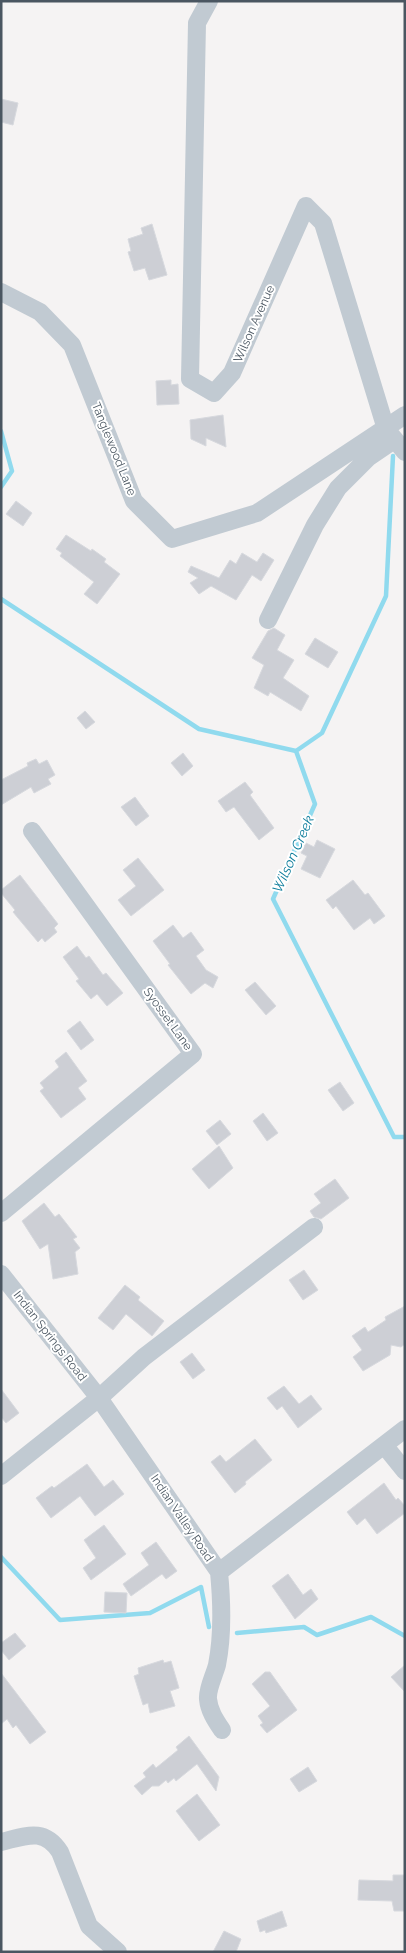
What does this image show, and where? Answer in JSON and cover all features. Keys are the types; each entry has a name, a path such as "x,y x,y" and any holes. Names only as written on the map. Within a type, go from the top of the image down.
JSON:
{"street":[{"name":"Wilson Avenue","path":"209,1 198,23 190,379 214,393 232,373 306,206 323,222 395,440"},
{"name":"Tanglewood Lane","path":"1,292 40,312 72,346 134,501 172,539 257,512 395,440"},
{"path":"268,620 315,525 338,488 369,457 395,440 405,415"},
{"name":"Syosset Lane","path":"1,1213 194,1054 32,831"},
{"path":"1,1476 100,1398 144,1357 314,1227"},
{"name":"Indian Springs Road","path":"1,1274 100,1398"},
{"name":"Indian Valley Road","path":"100,1398 219,1572 405,1429"},
{"path":"384,1445 405,1471"},
{"path":"219,1572 222,1601 220,1634 217,1664 208,1698 212,1714 222,1730"},
{"path":"1,1842 38,1835 54,1843 60,1852 88,1926 118,1952"}],"building":[{"path":"1,99 18,103 13,125 1,122"},
{"path":"152,224 167,275 149,280 145,268 134,271 128,252 131,251 128,239 143,234 141,228"},
{"path":"171,380 171,385 178,384 179,404 157,405 156,381"},
{"path":"223,415 226,447 206,438 206,446 191,439 190,420"},
{"path":"16,501 32,513 23,526 6,514"},
{"path":"66,535 106,559 104,562 120,574 97,604 84,594 94,582 60,556 62,553 56,549"},
{"path":"242,553 257,562 263,553 274,560 261,581 252,575 236,600 211,586 199,594 190,583 198,578 188,572 191,566 219,578 230,560 236,564"},
{"path":"274,628 285,635 277,650 294,660 283,678 309,696 301,711 270,692 268,696 254,688 264,665 252,658 268,631"},
{"path":"315,638 338,652 328,668 305,654"},
{"path":"85,711 95,722 86,729 77,718"},
{"path":"183,753 193,766 182,776 171,763"},
{"path":"36,759 39,764 47,760 55,775 48,779 51,784 34,793 31,787 1,805 1,780 28,766 27,763"},
{"path":"245,782 253,792 250,795 274,828 259,840 234,807 226,812 218,801"},
{"path":"135,797 149,816 136,826 121,807"},
{"path":"317,840 335,849 320,878 301,869 307,856 301,853 306,843 314,847"},
{"path":"138,858 164,890 131,916 118,900 136,886 123,870"},
{"path":"20,875 58,924 54,928 57,932 45,942 42,938 38,942 13,912 15,910 1,893 1,890"},
{"path":"353,880 365,895 368,893 385,916 374,924 370,918 354,930 336,906 333,909 326,900"},
{"path":"173,925 183,938 191,932 204,950 196,956 206,970 218,977 213,988 205,983 191,994 168,965 170,964 153,941"},
{"path":"77,946 86,958 89,956 103,975 106,973 123,993 107,1006 97,994 91,999 76,981 79,979 63,957"},
{"path":"255,982 276,1006 266,1015 245,990"},
{"path":"80,1021 94,1040 81,1050 67,1031"},
{"path":"66,1052 87,1081 78,1088 86,1099 61,1118 40,1091 44,1088 40,1083 59,1067 55,1061"},
{"path":"340,1082 354,1103 343,1111 328,1090"},
{"path":"263,1113 278,1133 267,1141 253,1121"},
{"path":"220,1120 231,1134 217,1145 206,1131"},
{"path":"219,1146 233,1168 209,1189 192,1169"},
{"path":"335,1179 349,1198 321,1219 314,1217 310,1211 321,1203 314,1194"},
{"path":"44,1203 55,1217 59,1214 77,1237 73,1239 80,1248 75,1252 78,1274 53,1279 48,1244 40,1249 22,1221"},
{"path":"304,1270 318,1290 303,1300 289,1280"},
{"path":"125,1285 140,1297 138,1300 164,1321 152,1336 126,1314 113,1330 98,1318"},
{"path":"405,1306 405,1344 401,1347 391,1345 390,1355 363,1371 353,1357 362,1350 352,1336 365,1327 368,1332 386,1320 385,1317"},
{"path":"192,1353 205,1370 193,1379 180,1362"},
{"path":"284,1386 299,1404 311,1395 322,1409 298,1428 282,1406 277,1410 267,1398"},
{"path":"1,1389 19,1413 6,1423 1,1417"},
{"path":"255,1439 272,1460 245,1482 246,1484 235,1493 211,1462 220,1455 226,1462"},
{"path":"87,1464 104,1487 113,1480 124,1494 95,1516 80,1496 51,1518 36,1498 52,1486 54,1488"},
{"path":"384,1483 396,1500 398,1498 405,1506 405,1513 377,1534 365,1518 357,1525 347,1512"},
{"path":"104,1525 126,1554 91,1580 83,1568 96,1558 84,1540"},
{"path":"156,1542 177,1571 166,1579 162,1574 131,1596 123,1584 149,1565 141,1553"},
{"path":"288,1574 303,1595 311,1589 318,1599 295,1619 272,1586"},
{"path":"105,1592 127,1593 126,1613 104,1612"},
{"path":"15,1633 26,1646 9,1660 1,1650 1,1643"},
{"path":"163,1660 164,1663 171,1661 179,1688 170,1691 175,1706 150,1713 148,1703 143,1705 134,1676 139,1674 138,1668"},
{"path":"405,1665 405,1692 391,1677"},
{"path":"265,1672 270,1672 297,1710 267,1733 260,1725 263,1723 258,1716 270,1706 252,1684"},
{"path":"1,1673 46,1732 30,1744 16,1725 13,1728 7,1719 1,1724"},
{"path":"189,1736 219,1777 216,1791 197,1764 176,1781 174,1778 168,1783 166,1780 159,1786 152,1786 142,1795 134,1786 146,1777 143,1773 153,1764 156,1768 178,1750 176,1747"},
{"path":"308,1767 317,1781 299,1792 290,1779"},
{"path":"197,1794 220,1825 199,1841 176,1811"},
{"path":"393,1875 405,1875 405,1911 394,1911 392,1901 358,1900 359,1880 393,1881"},
{"path":"282,1911 287,1926 266,1933 265,1930 260,1932 257,1921"},
{"path":"224,1931 241,1939 236,1952 213,1952"}],"waterway":[{"path":"1,431 12,471 1,487"},
{"path":"296,751 322,733 386,596 393,456"},
{"name":"Wilson Creek","path":"1,599 199,729 296,751 315,804 273,899 394,1137 405,1137"},
{"path":"1,1557 60,1620 150,1613 201,1587 209,1627"},
{"path":"237,1633 304,1627 317,1635 371,1617 405,1636"}]}
